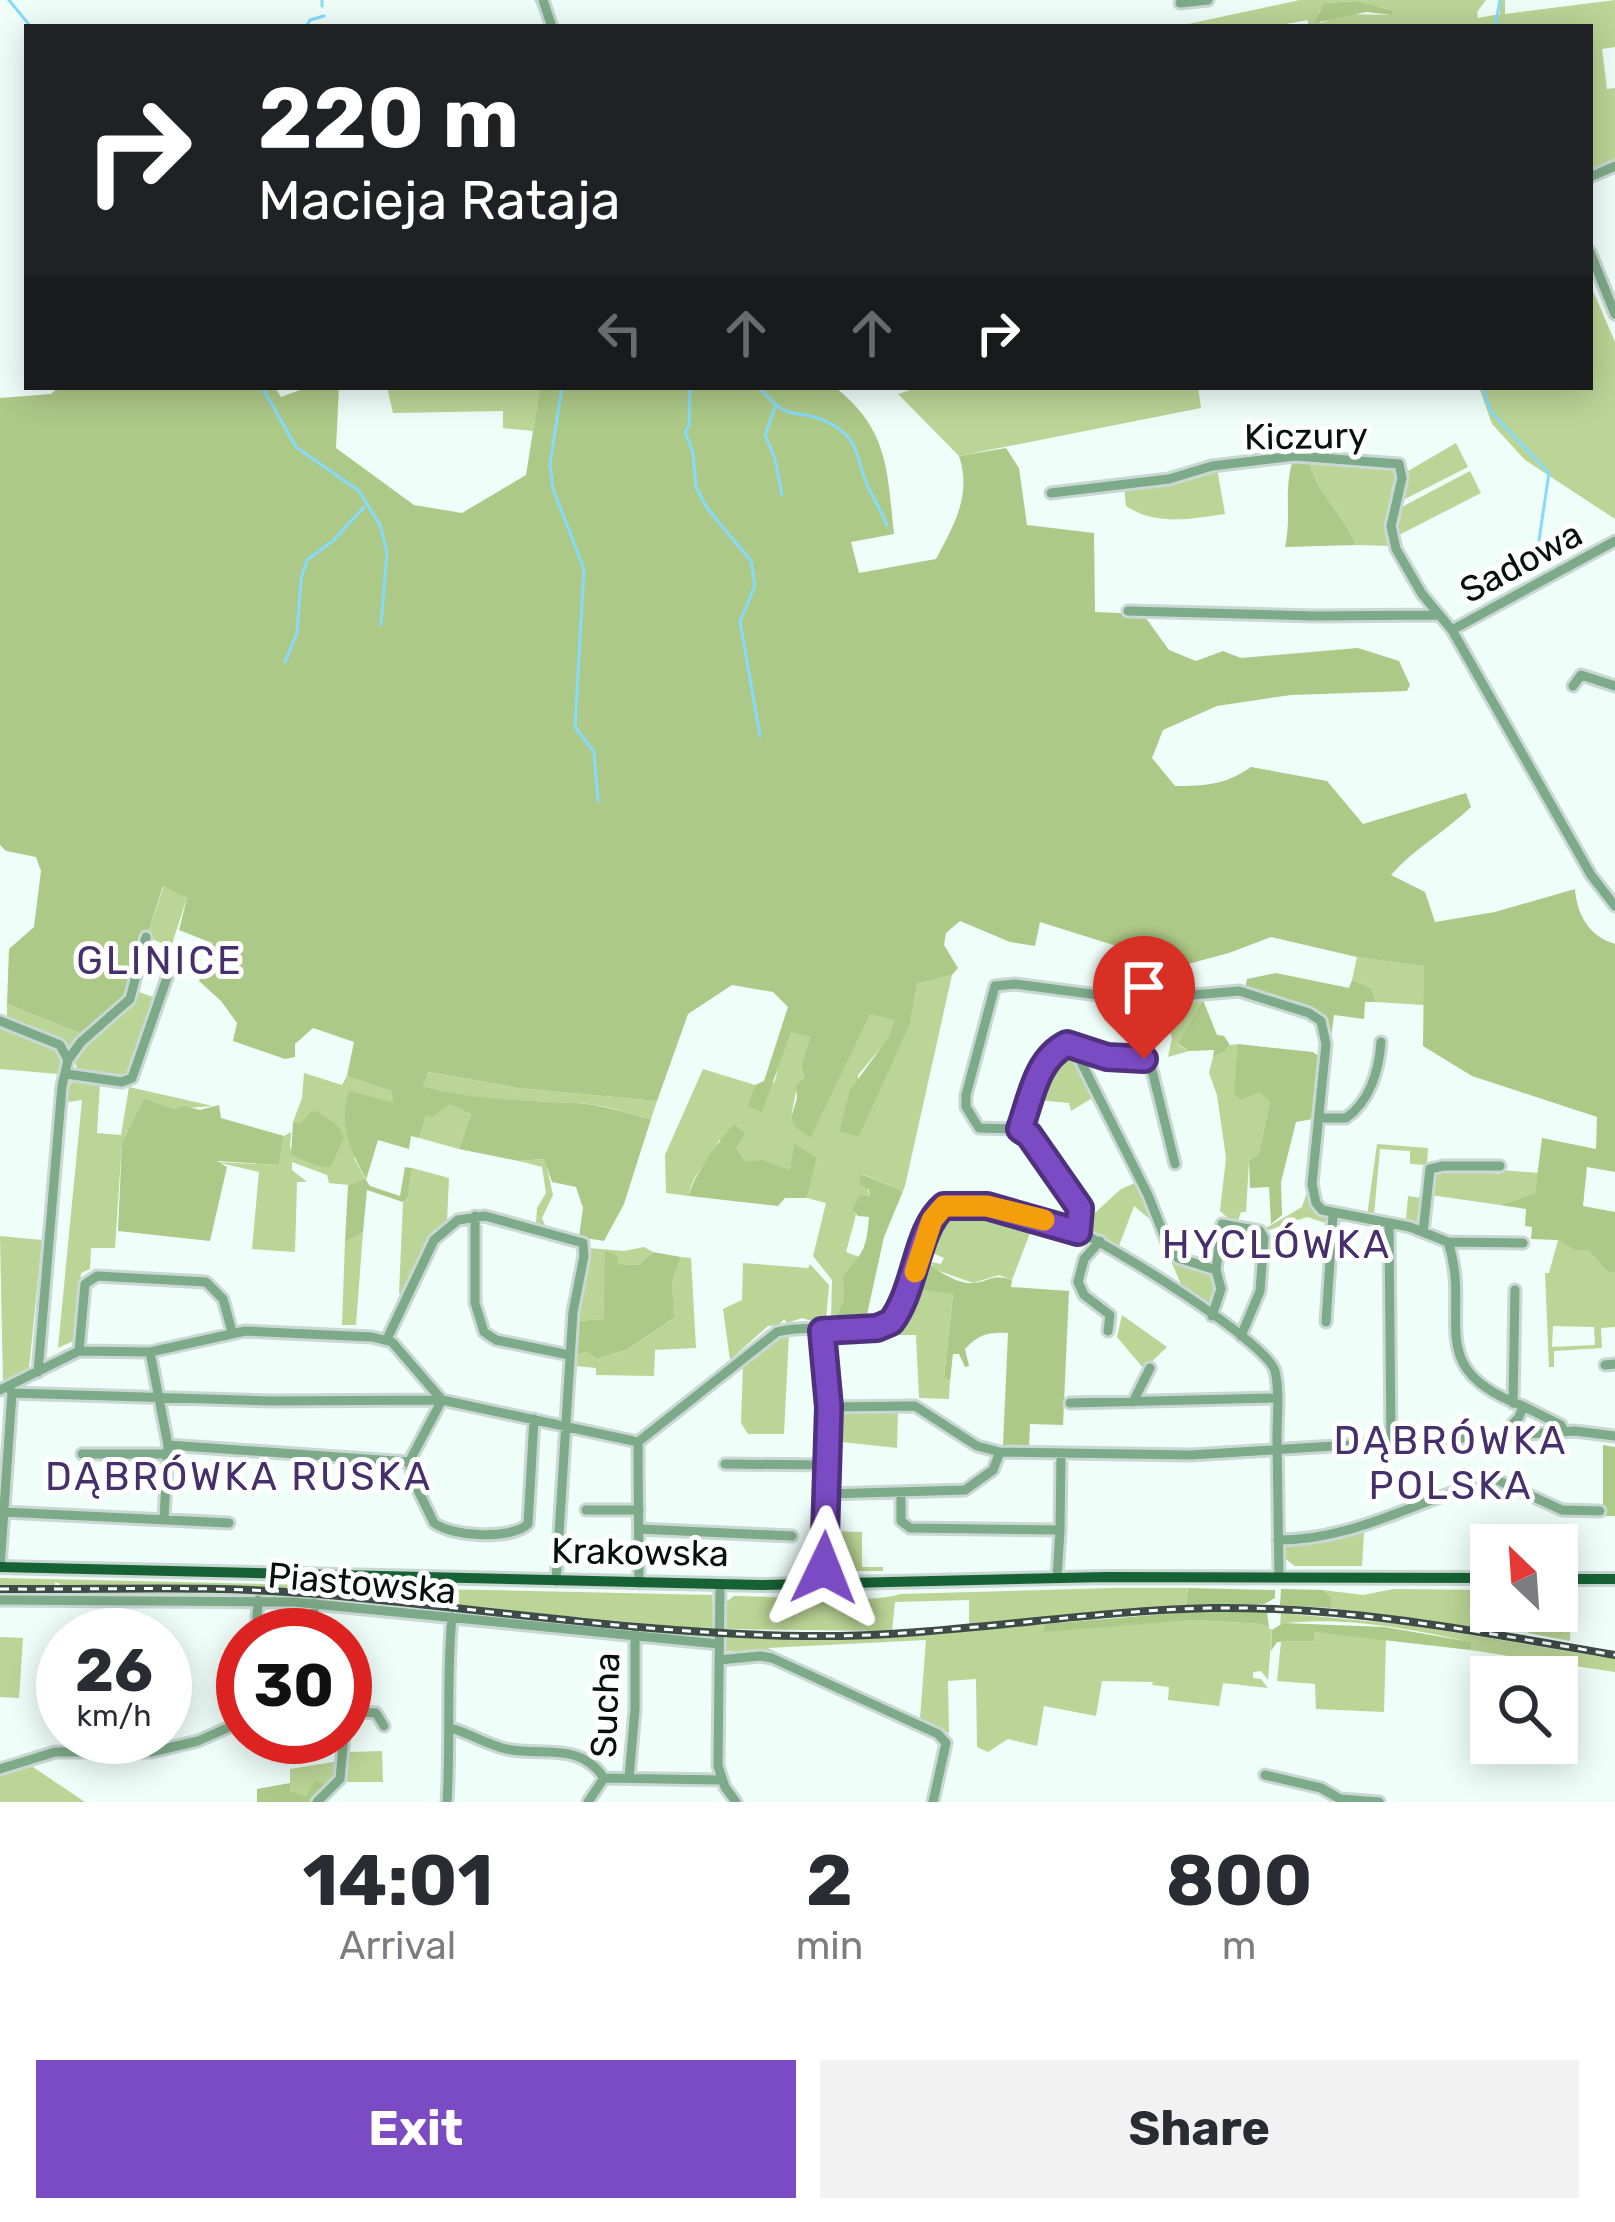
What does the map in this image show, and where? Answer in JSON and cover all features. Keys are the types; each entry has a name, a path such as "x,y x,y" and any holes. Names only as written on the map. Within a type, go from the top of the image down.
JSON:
{"main road":[{"name":"Krakowska","path":"0,1567 824,1585 1057,1578 1470,1578"},
{"path":"1578,1579 1615,1580"}],"street":[{"path":"1180,3 1208,0"},
{"path":"1593,259 1615,314"},
{"name":"Kiczury","path":"1051,494 1295,456 1395,463 1402,473 1391,533 1404,565 1452,630 1591,874 1615,906"},
{"name":"Sadowa","path":"1452,630 1615,541"},
{"path":"1128,611 1438,615"},
{"path":"1573,686 1581,675 1615,686"},
{"path":"38,1372 51,1192 68,1060 81,1042 130,999 146,937"},
{"path":"67,1074 122,1082 132,1078 169,972"},
{"path":"1078,1232 1080,1208 1029,1135 1020,1129 979,1128 966,1107 995,986 1015,984 1136,1000 1238,991 1309,1013 1321,1021 1326,1044 1312,1195 1322,1210 1448,1242 1522,1243"},
{"path":"0,1021 60,1046 68,1060"},
{"path":"1320,1118 1352,1115 1374,1079 1381,1042"},
{"path":"1020,1129 1050,1056 1067,1044 1122,1060 1149,1058 1175,1164"},
{"path":"1079,1048 1077,1054 1148,1195 1166,1245 1178,1258 1216,1270"},
{"path":"1423,1232 1430,1169 1500,1166"},
{"path":"638,1442 766,1339 794,1328 877,1328 891,1322 939,1210 953,1204 987,1206 1100,1241 1267,1355 1275,1372 1277,1398 1279,1577"},
{"path":"1325,1322 1333,1215"},
{"path":"472,1216 475,1303 484,1332 496,1340 569,1355"},
{"path":"387,1339 434,1240 451,1224 472,1216 583,1243 569,1355 556,1581"},
{"path":"1212,1316 1221,1289 1216,1270 1222,1224 1263,1233 1262,1284 1241,1336"},
{"path":"1389,1225 1391,1443"},
{"path":"1100,1241 1084,1259 1078,1289 1110,1315 1108,1331"},
{"path":"1448,1242 1461,1363 1477,1381 1562,1425 1564,1432"},
{"path":"79,1351 85,1284 97,1276 206,1282 223,1299 232,1332"},
{"path":"1502,1437 1519,1417 1516,1290"},
{"path":"822,1331 829,1407 824,1585"},
{"path":"7,1390 79,1351 150,1352 232,1332 387,1339 442,1400"},
{"path":"150,1352 168,1449 164,1520"},
{"path":"1133,1402 1150,1368"},
{"path":"7,1390 269,1401 442,1400 638,1442"},
{"path":"0,1567 7,1390"},
{"path":"1070,1403 1277,1398"},
{"path":"442,1400 409,1462 413,1482 439,1527 456,1532 521,1531 529,1520 534,1419"},
{"path":"829,1407 915,1406 977,1446 1000,1452 1191,1455 1564,1432 1615,1436"},
{"path":"638,1442 639,1582"},
{"path":"82,1454 168,1449 409,1462"},
{"path":"826,1494 970,1488 993,1470 1000,1452"},
{"path":"1057,1578 1061,1454"},
{"path":"725,1464 827,1465"},
{"path":"1278,1540 1348,1532 1495,1479 1562,1510 1600,1511"},
{"path":"901,1492 902,1521 910,1528 1060,1529"},
{"path":"586,1510 639,1510"},
{"path":"3,1512 229,1522"},
{"path":"639,1529 792,1536"},
{"path":"720,1584 718,1766 736,1802"},
{"name":"Piastowska","path":"0,1600 314,1603 719,1644"},
{"path":"258,1600 258,1608"},
{"path":"314,1603 314,1608"},
{"path":"447,1802 452,1617"},
{"name":"Sucha","path":"628,1778 634,1634"},
{"path":"719,1660 772,1658 938,1734 947,1752 934,1802"},
{"path":"372,1713 384,1726"},
{"path":"452,1728 491,1745 524,1752 571,1752 590,1762 604,1778 721,1780"},
{"path":"0,1769 55,1752 151,1752 216,1733"},
{"path":"317,1802 340,1779 341,1764"},
{"path":"1265,1775 1321,1788 1339,1801 1379,1802"},
{"path":"588,1802 604,1778"}],"green space":[{"path":"1300,0 1486,0 1478,18 1500,14 1498,0 1505,0 1505,14 1615,0 1615,47 1602,49 1607,89 1615,88 1615,159 1593,170 1593,24 1308,24 1308,20 1188,24","holes":["1358,1 1394,11 1392,15 1346,14 1320,23 1319,12 1325,3"]},
{"path":"1358,1 1394,11 1392,15 1366,12 1314,23 1324,3"},
{"path":"1593,291 1615,342 1615,519 1525,460 1492,424 1480,390 1593,390"},
{"path":"56,390 277,390 281,397 300,390 339,390 336,448 414,505 462,513 526,475 540,390 838,390 876,436 894,534 851,542 859,573 936,559 962,497 959,456 1006,448 1019,468 1027,525 1094,533 1095,612 1143,614 1169,650 1196,661 1223,651 1241,658 1358,648 1399,661 1410,685 1407,691 1291,695 1217,706 1163,730 1152,758 1175,786 1214,783 1251,767 1327,781 1363,824 1466,793 1471,807 1391,875 1425,892 1435,922 1495,912 1575,889 1586,923 1615,944 1615,1172 1587,1167 1583,1206 1615,1212 1615,1272 1609,1273 1588,1250 1576,1250 1558,1240 1531,1239 1532,1227 1525,1226 1526,1209 1500,1205 1535,1193 1542,1138 1596,1149 1597,1117 1472,1076 1423,1046 1424,966 1357,957 1271,937 1162,971 1161,960 1040,922 1035,946 1010,942 960,921 946,933 944,945 958,968 952,975 917,984 910,1024 859,1136 839,1132 850,1090 889,1037 894,1020 870,1014 811,1137 797,1129 791,1118 810,1037 791,1032 762,1112 747,1106 755,1085 764,1081 788,1007 773,992 732,985 688,1014 657,1101 518,1088 428,1072 422,1086 441,1091 584,1104 651,1119 624,1204 604,1241 579,1237 583,1208 576,1187 552,1182 544,1159 519,1161 459,1149 471,1114 450,1104 426,1116 419,1138 411,1136 409,1149 378,1140 366,1180 370,1186 400,1196 405,1167 412,1168 408,1197 403,1202 367,1190 363,1232 345,1242 348,1185 366,1179 347,1136 349,1091 394,1103 391,1091 347,1076 354,1042 313,1028 295,1044 295,1057 285,1059 233,1041 237,1023 199,981 212,943 179,930 187,898 163,886 128,997 85,1035 7,1004 9,949 34,927 41,871 36,857 6,851 0,845 0,398"},
{"path":"388,390 540,390 533,431 503,428 503,411 393,413"},
{"path":"910,390 1198,390 1201,408 959,456 898,394"},
{"path":"1456,443 1468,467 1401,501 1408,471"},
{"path":"1293,460 1309,461 1356,545 1285,547"},
{"path":"1309,461 1397,467 1384,526 1388,546 1356,545"},
{"path":"1217,468 1225,514 1162,519 1126,506 1124,486"},
{"path":"1470,471 1481,493 1397,536 1398,509"},
{"path":"164,885 187,898 171,947 148,934"},
{"path":"1357,957 1425,966 1424,1005 1376,1002 1371,988 1352,980"},
{"path":"1276,973 1349,988 1352,980 1371,988 1376,1002 1365,1002 1364,1019 1334,1015 1331,1038 1306,1008 1245,989 1247,979"},
{"path":"952,975 905,1186 903,1191 862,1174 871,1199 852,1210 856,1215 846,1252 862,1258 844,1276 843,1300 831,1320 832,1280 813,1256 826,1203 807,1198 817,1158 794,1145 790,1170 746,1162 736,1148 719,1140 689,1196 666,1193 665,1155 703,1069 755,1085 747,1106 775,1081 791,1031 810,1037 801,1065 804,1079 797,1086 791,1118 811,1136 870,1013 894,1020 890,1037 858,1075 858,1136 910,1024 917,984"},
{"path":"136,991 156,998 131,1074 121,1079 79,1072 74,1061 125,1011"},
{"path":"1203,1000 1178,1045 1189,1051 1168,1057 1172,1038 1163,1004"},
{"path":"1203,1000 1217,1035 1230,1045 1213,1057 1214,1050 1189,1051 1178,1044"},
{"path":"7,1004 85,1035 70,1049 7,1019"},
{"path":"0,1025 67,1056 65,1076 58,1083 58,1074 0,1069"},
{"path":"1238,1044 1238,1064 1270,1101 1259,1153 1249,1161 1246,1212 1241,1212 1238,1221 1220,1211 1226,1158 1209,1073 1213,1057"},
{"path":"1238,1044 1319,1056 1313,1119 1296,1122 1281,1182 1282,1215 1271,1224 1269,1187 1250,1188 1249,1161 1259,1153 1270,1101 1259,1092 1241,1100 1234,1093"},
{"path":"1065,1053 1079,1066 1094,1097 1071,1111 1069,1103 1037,1100 1051,1061"},
{"path":"427,1072 518,1088 657,1101 651,1119 594,1105 440,1091 421,1086"},
{"path":"304,1073 342,1085 347,1076 391,1091 396,1103 354,1158 366,1180 329,1183 327,1175 292,1162 292,1170 307,1182 297,1182 295,1252 252,1249 259,1172 216,1162 279,1165 284,1136 291,1132 290,1149 338,1126 310,1112 301,1124 293,1122"},
{"path":"78,1080 100,1083 97,1133 121,1135 129,1087 213,1106 174,1109 144,1098 122,1142 115,1248 91,1248 90,1269 81,1273 75,1340 58,1348 82,1100 68,1102 68,1085"},
{"path":"144,1098 174,1109 219,1105 221,1118 284,1136 279,1165 217,1161 227,1167 210,1241 118,1231 122,1142"},
{"path":"450,1103 471,1114 459,1149 419,1138 426,1115"},
{"path":"316,1111 338,1126 344,1137 331,1166 321,1167 291,1155 293,1122 301,1123"},
{"path":"734,1124 745,1134 736,1148 746,1162 762,1160 790,1170 794,1143 817,1158 807,1198 785,1198 778,1206 689,1196 701,1169"},
{"path":"1377,1144 1428,1148 1427,1165 1410,1164 1410,1151 1380,1149 1374,1215 1406,1220 1408,1196 1421,1198 1416,1225 1367,1216"},
{"path":"545,1159 553,1195 542,1218 546,1227 536,1224 537,1208 546,1193 542,1167 519,1161"},
{"path":"412,1168 449,1178 447,1222 432,1238 402,1295 403,1202"},
{"path":"1438,1169 1538,1173 1535,1193 1500,1205 1430,1195 1431,1175"},
{"path":"861,1174 903,1191 884,1237 866,1319 832,1326 843,1300 843,1277 865,1245 869,1217 852,1210 860,1195 870,1197 869,1190 859,1184"},
{"path":"1137,1182 1151,1220 1134,1206 1119,1246 1094,1232 1086,1221 1121,1189"},
{"path":"1307,1192 1329,1224 1307,1217 1266,1228 1302,1207"},
{"path":"946,1211 1022,1220 1021,1231 1030,1233 1012,1280 999,1275 973,1283 934,1269 931,1262 941,1264 944,1258 928,1251 937,1220"},
{"path":"363,1232 356,1325 342,1325 345,1242"},
{"path":"0,1236 42,1240 29,1368 3,1382"},
{"path":"1558,1240 1588,1250 1609,1273 1615,1272 1615,1327 1601,1328 1602,1348 1554,1351 1554,1367 1549,1367 1545,1273 1549,1273","holes":["1553,1326 1594,1327 1595,1345 1552,1347"]},
{"path":"644,1247 653,1252 639,1265 618,1264 604,1319 577,1321 588,1248 624,1251"},
{"path":"605,1250 617,1256 618,1264 639,1265 653,1252 681,1257 672,1283 674,1318 628,1349 597,1359 587,1352 574,1355 577,1321 604,1319"},
{"path":"1168,1254 1213,1272 1218,1292 1212,1307 1206,1308 1184,1291"},
{"path":"681,1257 691,1258 696,1348 655,1350 654,1376 596,1375 596,1368 575,1366 574,1355 587,1352 597,1359 628,1349 673,1319 672,1283"},
{"path":"928,1262 967,1283 1000,1277 1012,1280 1011,1287 1069,1291 1063,1425 1030,1424 1029,1447 1003,1445 1008,1333 984,1335 970,1344 965,1349 969,1366 953,1354 950,1381 944,1377 953,1294 921,1290"},
{"path":"743,1263 808,1268 810,1264 829,1285 826,1320 818,1323 802,1318 787,1323 784,1319 768,1326 730,1360 723,1309 742,1300"},
{"path":"923,1274 921,1290 953,1293 944,1377 950,1381 949,1399 919,1398 916,1335 898,1335"},
{"path":"1122,1315 1167,1347 1144,1369 1117,1337"},
{"path":"789,1334 784,1434 748,1434 741,1423 743,1364 772,1340"},
{"path":"898,1410 897,1448 832,1441 836,1412"},
{"path":"1603,1445 1615,1447 1615,1516 1603,1516"},
{"path":"828,1531 862,1532 862,1567 883,1567 883,1571 831,1571"},
{"path":"1364,1532 1362,1566 1295,1566 1284,1558 1285,1544"},
{"path":"0,1578 356,1586 404,1591 407,1596 408,1591 436,1589 712,1595 714,1630 459,1606 459,1592 452,1606 300,1591 57,1588 60,1584 55,1582 55,1588 0,1587"},
{"path":"1188,1588 1186,1605 969,1624 969,1600 895,1602 892,1631 724,1629 726,1602 734,1596 845,1599"},
{"path":"1188,1588 1275,1590 1275,1598 1264,1604 1186,1605"},
{"path":"1281,1589 1323,1590 1331,1596 1331,1608 1280,1605"},
{"path":"1394,1589 1470,1590 1470,1627 1331,1608 1331,1596 1323,1590 1363,1595"},
{"path":"58,1592 287,1594 714,1633 708,1639 454,1611 274,1598 60,1597"},
{"path":"1202,1611 1267,1612 1269,1628 1194,1620 1043,1632 1044,1624"},
{"path":"1281,1613 1410,1625 1615,1659 1615,1672 1578,1666 1578,1656 1510,1656 1470,1650 1470,1642 1400,1628 1326,1621 1280,1624"},
{"path":"1194,1620 1262,1624 1272,1630 1268,1680 1261,1671 1253,1672 1253,1678 1261,1679 1268,1688 1223,1683 1219,1706 1168,1700 1169,1687 1153,1682 1102,1681 1096,1716 1044,1706 1037,1746 1008,1739 988,1752 977,1747 976,1679 948,1681 949,1733 920,1719 926,1640 768,1648 803,1666 798,1669 765,1654 736,1657 736,1651 723,1651 723,1637 727,1636 840,1639 1044,1624 1043,1631"},
{"path":"1283,1623 1385,1627 1471,1642 1470,1650 1314,1632 1314,1641 1277,1642 1271,1651 1272,1630"},
{"path":"1313,1632 1386,1638 1384,1712 1316,1709 1315,1684 1277,1681 1281,1642 1313,1641"},
{"path":"1570,1632 1570,1641 1528,1633"},
{"path":"0,1637 23,1638 19,1698 0,1697"},
{"path":"372,1751 382,1751 383,1782 343,1782 345,1764 372,1764"},
{"path":"27,1763 85,1802 0,1802 0,1771"},
{"path":"338,1764 333,1780 307,1797 290,1791 290,1769"},
{"path":"315,1781 332,1785 311,1802 257,1802 257,1789 290,1783 290,1791 306,1796"}],"waterway":[{"path":"9,0 29,24"},
{"path":"322,0 322,6"},
{"path":"536,0 546,24"},
{"path":"1496,24 1500,0"},
{"path":"308,24 324,16"},
{"path":"264,390 296,447 359,491 380,525 387,552 381,625"},
{"path":"562,390 550,464 553,489 584,569 575,727 594,752 598,801"},
{"path":"690,390 685,432 693,452 696,487 707,508 751,561 755,586 740,621 760,736"},
{"path":"762,390 779,407 821,419 848,437 887,525"},
{"path":"1483,390 1491,412 1549,473 1535,567"},
{"path":"775,407 765,435 782,495"},
{"path":"285,662 297,633 307,560 334,540 364,507"}],"railway":[{"path":"0,1589 278,1591 621,1626 804,1636 906,1633 1160,1610 1313,1611 1414,1622 1615,1655"}],"slow traffic":[{"path":"915,1272 932,1220 944,1206 987,1206 1044,1220"}],"district":[{"name":"GLINICE","path":"160,961"},
{"name":"HYCLÓWKA","path":"1277,1245"},
{"name":"DĄBRÓWKA POLSKA","path":"1451,1464"},
{"name":"DĄBRÓWKA RUSKA","path":"239,1477"}],"route":[{"path":"824,1568 829,1407 822,1331 877,1328 891,1322 915,1273 932,1220 944,1206 987,1206 1078,1232 1080,1208 1020,1129 1034,1088 1050,1056 1067,1044 1122,1060 1144,1059"}]}
